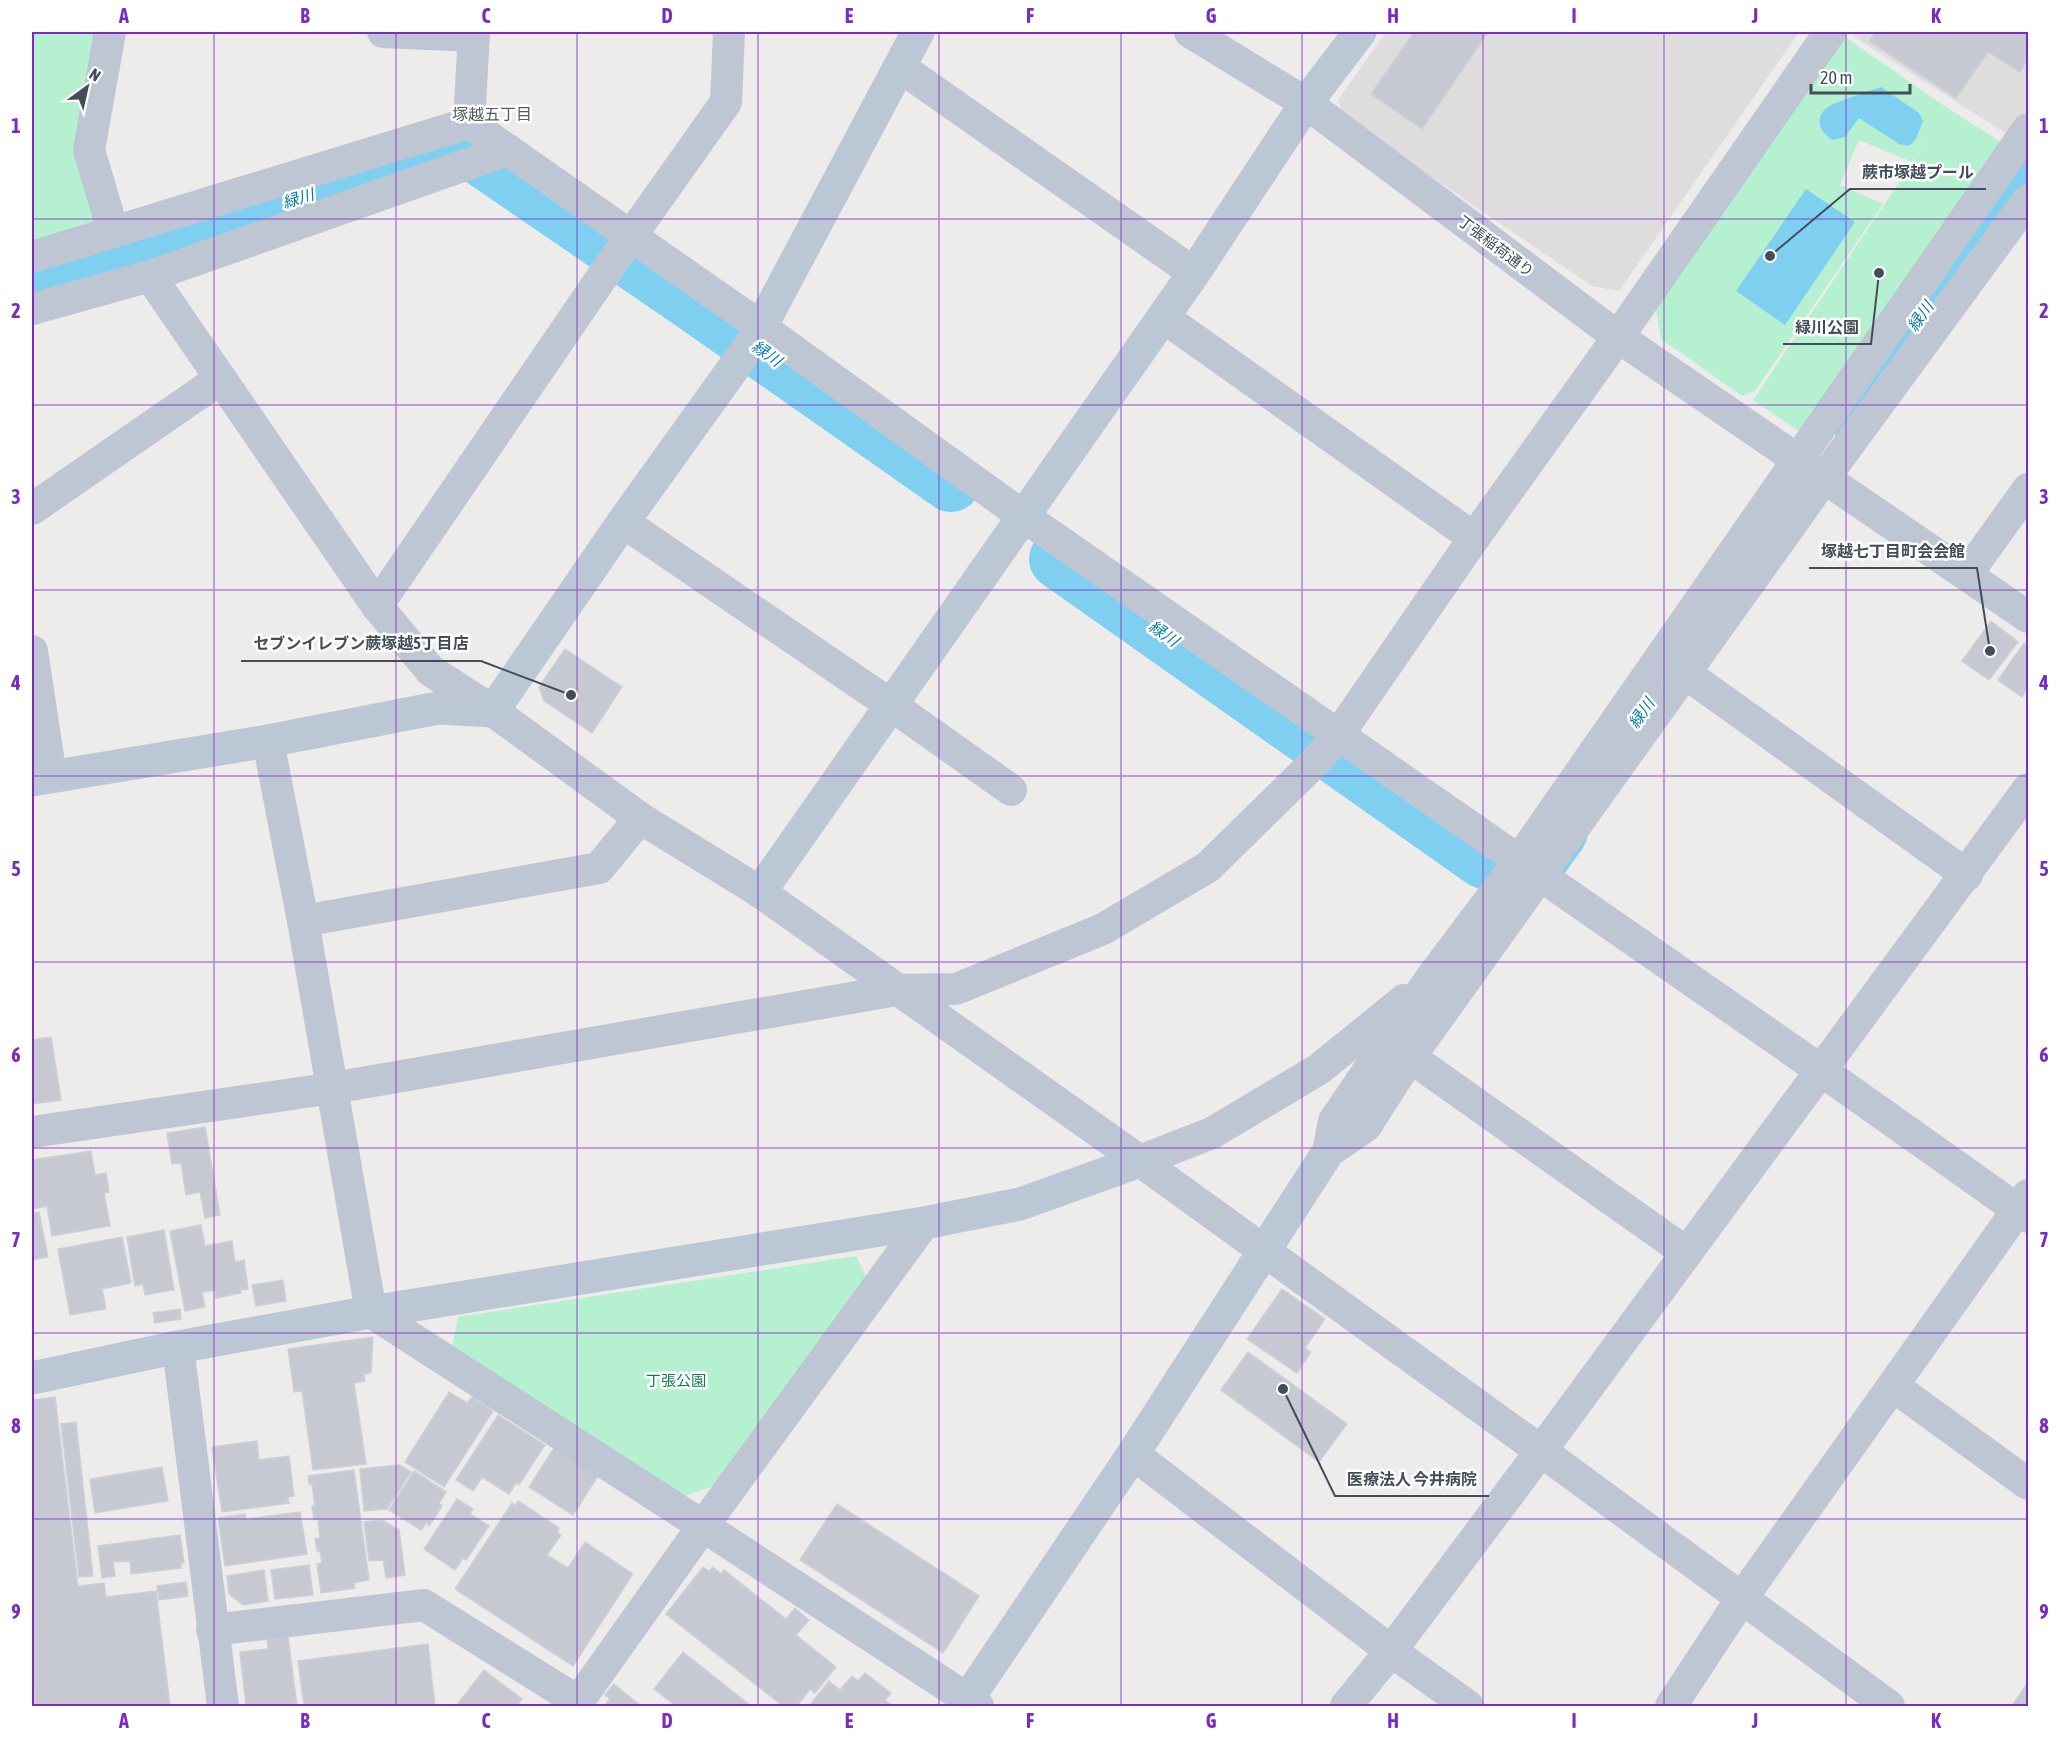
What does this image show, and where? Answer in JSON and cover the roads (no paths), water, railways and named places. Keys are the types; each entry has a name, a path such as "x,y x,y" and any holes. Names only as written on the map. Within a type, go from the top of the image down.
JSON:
{"street":[{"path":"110,32 89,150 113,231"},
{"path":"383,32 474,34 469,123"},
{"path":"377,606 611,264 726,102 729,32"},
{"path":"493,711 623,522 752,343 918,32"},
{"name":"丁張稲荷通り","path":"1190,32 1306,103 1618,337 2028,617"},
{"path":"760,892 1194,273 1306,103 1360,32"},
{"path":"32,1132 333,1088 897,990 956,989 1103,929 1208,867 1316,761 1338,735 1830,32"},
{"path":"900,67 1194,273"},
{"path":"32,257 469,123"},
{"path":"469,123 631,237 752,343 1016,526 1338,735 1524,870 2025,1208 1893,1386 1742,1598 1671,1707"},
{"path":"1328,1152 1334,1121 1431,978 1524,870 1685,674 1812,468 2028,129"},
{"path":"32,309 150,276 507,151"},
{"path":"268,741 303,921 371,1312 703,1526 970,1704 1328,1152 1366,1126 1524,870 1812,468 2028,200"},
{"path":"150,276 377,606 430,671 493,711 640,818 760,892 1140,1161 1541,1451 1889,1707"},
{"path":"1163,317 1474,538"},
{"path":"32,509 220,379"},
{"path":"1967,574 2028,489"},
{"path":"623,522 1011,790"},
{"path":"32,651 41,778 268,741 438,708 493,711"},
{"path":"1685,674 1966,875"},
{"path":"1346,1707 1391,1651 1541,1451 2028,789"},
{"path":"303,921 600,868 640,818"},
{"path":"32,1378 178,1347 371,1312 924,1223 1020,1204 1212,1133 1319,1069 1431,978"},
{"path":"1410,1057 1688,1253"},
{"path":"212,1630 424,1605 577,1704 703,1526 924,1223"},
{"path":"178,1347 223,1707"},
{"path":"1893,1386 2028,1484"},
{"path":"1133,1454 1468,1707"}],"water":[{"path":"1881,87 1919,113 1923,121 1916,139 1909,146 1899,144 1859,118 1845,137 1833,140 1828,137 1820,125 1823,111 1846,99"},
{"path":"1806,189 1855,222 1785,325 1736,291"}],"waterway":[{"name":"緑川","path":"32,279 468,147 951,482"},
{"name":"緑川","path":"1854,412 2028,162"},
{"name":"緑川","path":"1059,559 1483,858 1517,872 1538,859 1558,831"}],"place":[{"name":"蕨市塚越プール","path":"1770,256"},
{"name":"緑川公園","path":"1879,273"},
{"name":"塚越七丁目町会会館","path":"1990,651"},
{"name":"セブンイレブン蕨塚越5丁目店","path":"571,695"},
{"name":"医療法人 今井病院","path":"1283,1389"}],"district":[{"name":"塚越五丁目","path":"492,114"}],"park label":[{"name":"丁張公園","path":"676,1380"}]}
